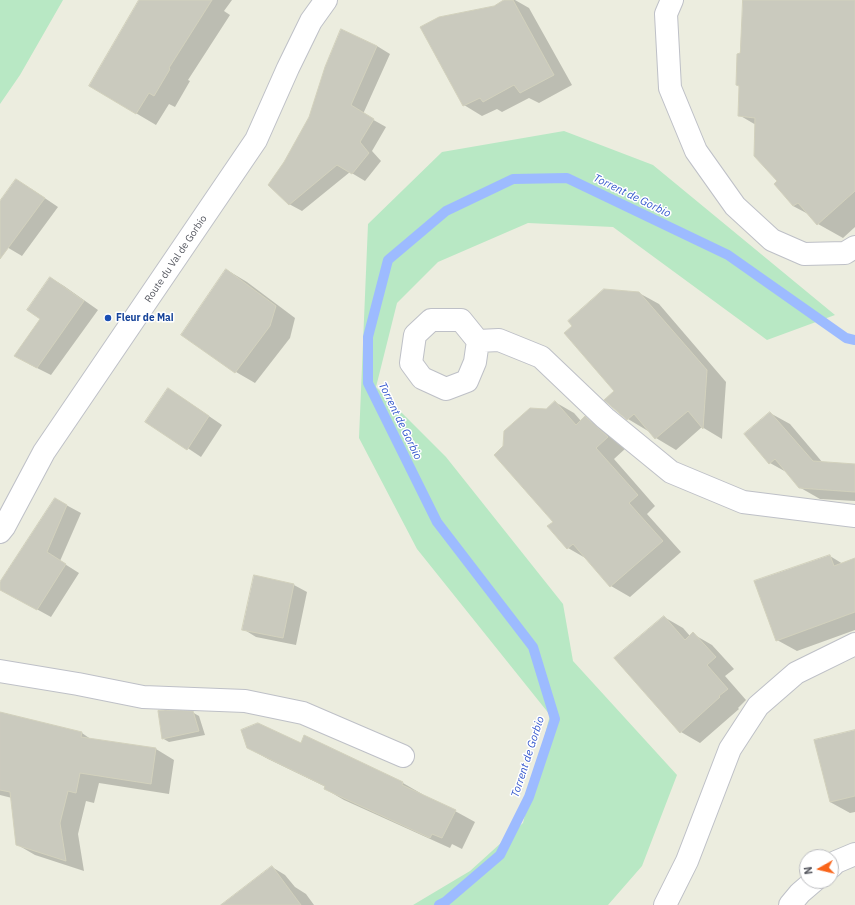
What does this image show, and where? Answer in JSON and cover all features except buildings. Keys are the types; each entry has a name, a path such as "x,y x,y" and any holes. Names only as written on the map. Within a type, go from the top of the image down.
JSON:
{"street":[{"name":"Route du Val de Gorbio","path":"0,532 44,452 256,140 311,20 326,0"},
{"path":"672,0 666,14 670,88 696,151 735,206 772,240 804,254 845,253 855,247"},
{"path":"478,341 499,340 541,357 605,418 671,472 743,502 855,516"},
{"path":"665,905 687,861 730,749 758,706 796,673 855,644"},
{"path":"0,671 143,697 245,701 303,713 403,756"},
{"path":"839,861 855,854"},
{"path":"790,905 805,889"}],"green space":[{"path":"0,0 63,0 20,75 0,104"},
{"path":"564,131 653,165 835,315 767,340 613,227 528,223 438,262 397,303 376,387 446,457 563,604 573,661 677,775 642,866 608,905 413,905 470,871 523,823 550,715 417,549 359,438 368,224 442,152"}],"waterway":[{"name":"Torrent de Gorbio","path":"439,905 445,902 500,855 529,797 555,719 533,647 437,522 368,383 368,337 388,260 446,211 513,179 567,178 728,255 846,338 855,340"}],"place":[{"name":"Fleur de Mai","path":"108,318"}]}
